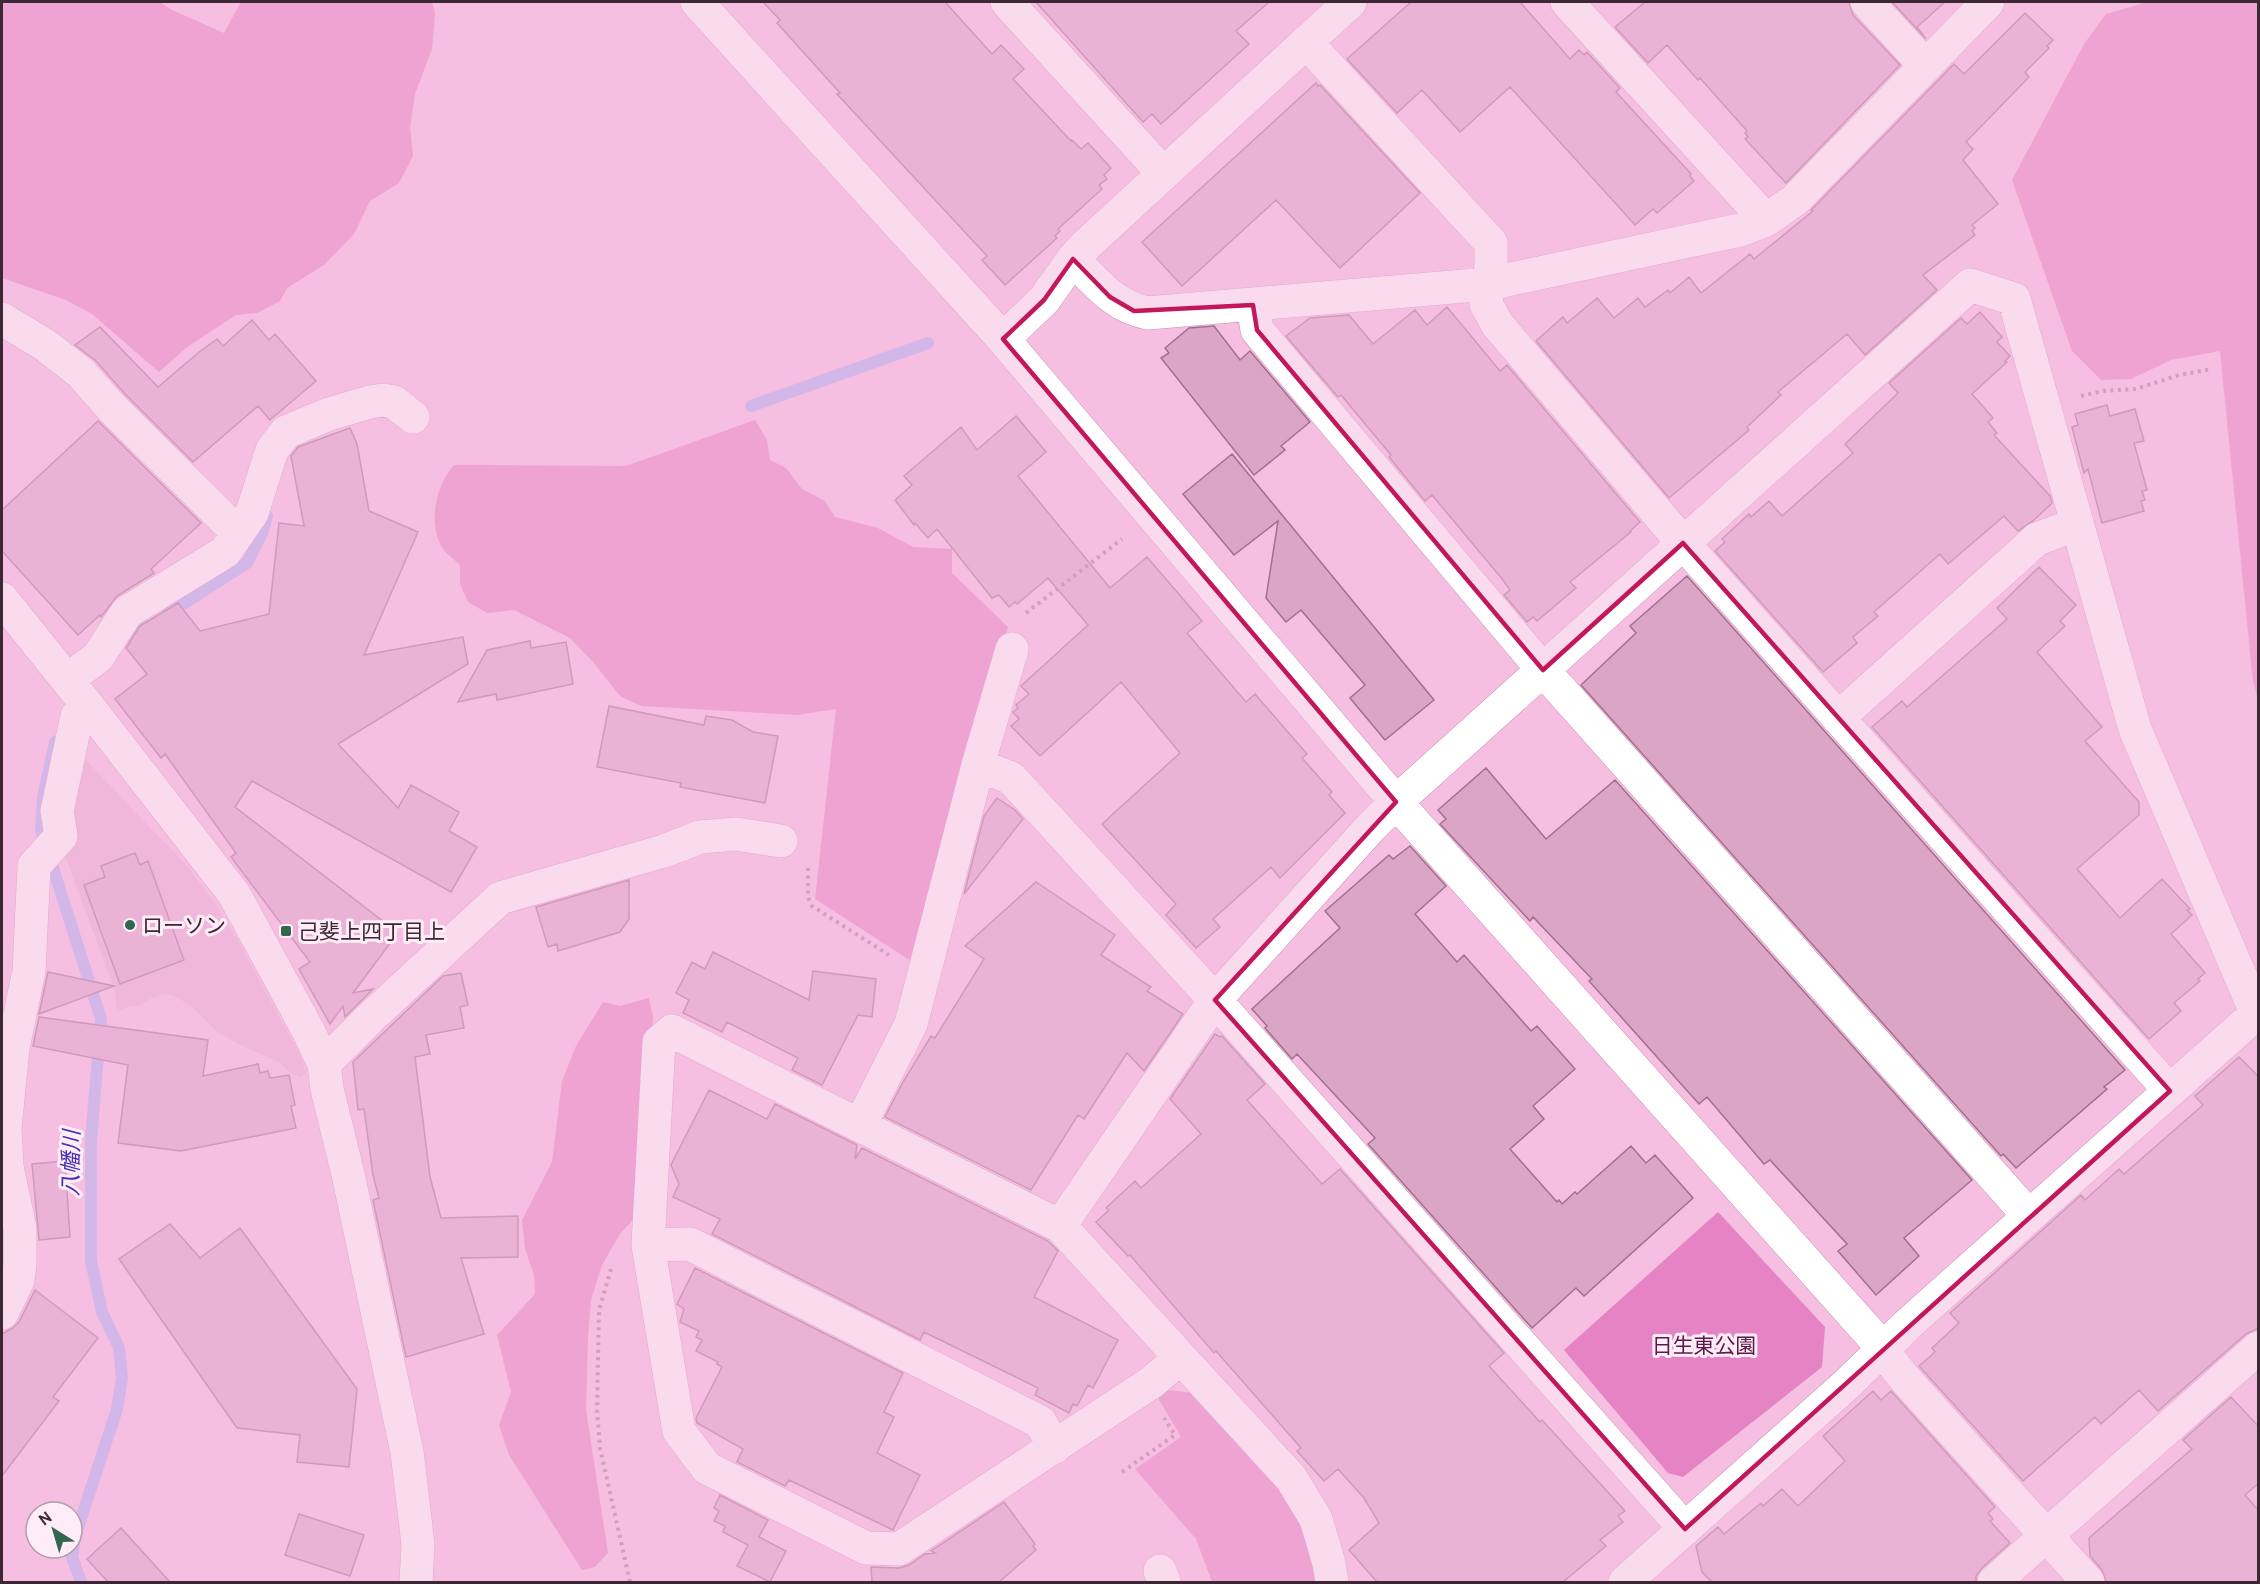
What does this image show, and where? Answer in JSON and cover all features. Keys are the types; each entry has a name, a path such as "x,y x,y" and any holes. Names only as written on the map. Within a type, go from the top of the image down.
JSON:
{"street":[{"path":"697,2 1003,339 1396,802 1873,1336 1906,1380 2088,1582"},
{"path":"1003,339 1044,300 1073,259 1163,173 1350,2"},
{"path":"1567,2 1766,220"},
{"path":"1867,2 1925,65"},
{"path":"1073,259 1110,297 1134,311 1148,313 1488,284 1740,230 1766,220 1795,200 1988,2"},
{"path":"1013,4 1163,173"},
{"path":"1306,42 1491,243 1486,304 1497,324 1683,543 2170,1091"},
{"path":"1060,1226 1215,1000 1396,802 1970,285 2014,299 2135,729 2257,1016 1907,1324 1846,1385 1625,1582"},
{"path":"1253,305 1257,330 1543,670 2029,1216"},
{"path":"2,319 45,345 81,373 111,407 245,523"},
{"path":"67,680 98,657 127,612 225,552 245,523 272,450 286,432 329,414 383,400 394,402 413,417"},
{"path":"1838,718 2037,539 2078,524"},
{"path":"2,599 234,894 324,1064 327,1089 351,1186 407,1452 418,1544 416,1582"},
{"path":"860,1125 910,1024 978,765 1012,649"},
{"path":"2,1313 18,1280 20,1264 20,1228 7,1167 5,1128 13,1048 29,970 34,866 61,836 57,811 77,716"},
{"path":"978,765 1011,778 1215,1000 1685,1529"},
{"path":"324,1064 370,1018 500,898 664,851 700,837 736,834 781,841"},
{"path":"1180,1358 1152,1382 899,1549 866,1548 707,1468 679,1431 648,1245 659,1042 672,1030 1060,1226 1292,1478 1316,1520 1329,1563 1332,1582"},
{"path":"648,1245 690,1244 1040,1422 1055,1447"},
{"path":"1994,1582 2259,1348"}],"path":[{"path":"2103,391 2136,388 2179,375 2212,369"},
{"path":"1024,614 1035,608 1129,533"},
{"path":"808,897 812,906 894,958"},
{"path":"612,1267 599,1310 597,1410 600,1448 630,1582"},
{"path":"1122,1472 1175,1435 1169,1426"}],"highlighted area":[{"path":"1073,259 1110,297 1134,311 1253,305 1257,330 1543,670 1683,543 2170,1091 1685,1529 1215,1000 1396,802 1003,339 1044,300"}],"shaded area":[{"path":"79,753 187,866 214,902 237,939 301,1057 306,1073 300,1077 289,1072 279,1062 240,1045 216,1031 191,1006 175,996 165,994 136,1007 129,1006 117,1012 115,991 63,850"}],"green space":[{"path":"2,2 160,2 172,10 224,33 241,2 432,2 435,13 432,49 415,94 410,127 413,156 399,183 370,201 354,234 324,265 287,288 280,301 257,313 236,315 187,347 159,372 92,314 66,300 2,278"},
{"path":"2141,2 2258,2 2258,699 2253,682 2220,351 2171,360 2131,379 2101,380 2072,351 2012,180 2084,44 2106,14 2141,4"},
{"path":"755,420 767,440 770,460 786,468 802,489 825,501 835,517 878,528 913,547 952,549 952,573 1008,627 981,710 916,964 815,899 836,709 797,715 641,706 620,696 570,638 514,610 487,613 468,602 460,584 460,565 444,550 437,534 436,503 443,483 454,465 626,466"},
{"path":"649,998 653,1017 641,1211 620,1234 602,1265 591,1300 588,1337 586,1410 608,1553 595,1567 582,1570 509,1455 499,1425 511,1392 497,1335 535,1294 534,1275 525,1248 522,1220 552,1162 562,1081 576,1046 603,1002 620,1006"},
{"name":"日生東公園","path":"1718,1212 1825,1327 1822,1367 1683,1477 1668,1473 1564,1350"},
{"path":"1167,1390 1193,1393 1282,1493 1300,1525 1316,1582 1212,1582 1196,1539 1135,1469 1181,1437 1157,1396"}],"building":[{"path":"763,2 945,2 992,54 1001,45 1024,69 1013,79 1071,141 1081,149 1088,143 1111,168 1104,175 1107,179 1099,185 1102,189 1058,229 1060,231 1055,236 1057,238 1005,285 982,260 987,256 837,94 840,93 777,23 780,20"},
{"path":"1036,2 1269,2 1236,31 1249,44 1161,124 1152,114 1143,122"},
{"path":"1411,2 1520,2 1570,59 1579,50 1584,55 1587,52 1620,88 1616,92 1691,174 1694,181 1657,213 1653,209 1635,225 1510,87 1460,132 1422,90 1397,113 1347,59"},
{"path":"1645,2 1849,2 1853,15 1900,65 1786,183 1745,139 1748,137 1745,133 1747,131 1667,45 1648,63 1615,27"},
{"path":"1892,2 1945,2 1917,27 1926,39"},
{"path":"2025,13 2053,40 2047,46 2049,48 2025,72 2029,77 1966,142 1973,149 1963,160 1998,204 1972,225 1975,228 1972,231 1975,235 1923,275 1937,290 1865,355 1847,334 1778,392 1781,395 1747,427 1749,430 1669,498 1536,341 1563,317 1567,323 1597,298 1614,318 1638,298 1645,307 1668,290 1670,293 1689,277 1701,293 1750,254 1754,259 1813,211 1811,210 1954,64 1964,74"},
{"path":"1316,83 1420,193 1340,268 1276,200 1182,286 1142,242"},
{"path":"1447,307 1500,371 1507,365 1640,522 1570,582 1576,588 1537,621 1533,617 1527,622 1504,595 1510,590 1503,580 1432,495 1425,501 1389,457 1391,455 1341,395 1338,397 1286,336 1310,318 1349,315 1373,344 1415,310 1427,325"},
{"path":"1980,312 2002,337 1997,342 2010,356 2005,361 2007,362 1972,394 1993,418 1988,422 1997,433 1994,435 2050,496 2052,503 2018,531 2004,516 1948,564 1940,554 1874,612 1878,616 1853,637 1857,643 1823,672 1715,551 1725,542 1722,539 1749,514 1751,517 1769,501 1782,516 1853,453 1845,444 1898,393 1889,383 1961,318 1967,324"},
{"path":"252,320 269,340 275,334 316,381 270,420 258,406 193,462 125,394 95,360 75,345 100,327 158,387 217,339 223,346"},
{"path":"1214,326 1240,360 1250,351 1310,422 1281,446 1285,450 1254,475 1161,358 1169,353 1165,348 1189,328"},
{"path":"2107,405 2110,416 2135,409 2144,441 2134,443 2147,490 2142,491 2145,500 2141,501 2144,511 2102,523 2088,469 2084,473 2072,427 2078,425 2075,414"},
{"path":"1016,416 1046,452 1018,476 1110,588 1147,557 1202,621 1187,633 1246,702 1255,694 1307,754 1302,758 1332,792 1329,795 1345,813 1280,878 1271,867 1213,919 1220,927 1196,948 1166,915 1176,904 1102,824 1180,753 1121,682 1040,756 1011,726 1019,719 1013,712 1018,708 1016,705 1029,694 1021,686 1088,625 1048,578 1017,604 1015,602 1009,607 999,595 992,598 937,529 928,538 915,523 914,525 895,500 912,485 904,476 961,427 977,450"},
{"path":"98,421 201,523 151,569 154,573 117,596 101,617 100,615 78,635 2,551 2,510"},
{"path":"350,428 357,444 369,511 418,532 364,655 463,637 468,664 338,744 398,808 411,785 459,812 449,831 477,847 451,892 252,781 235,807 397,934 353,993 373,989 345,1017 343,1006 330,1024 299,969 310,962 231,857 236,853 165,754 161,758 115,699 147,674 126,648 140,626 178,603 200,631 269,614 279,523 304,526 291,456 298,447"},
{"path":"1232,454 1434,700 1385,740 1350,698 1365,685 1301,610 1286,622 1266,598 1278,521 1234,555 1183,494"},
{"path":"2039,567 2076,605 2060,621 2065,626 2037,652 2102,727 2085,741 2139,802 2139,815 2077,869 2120,918 2162,879 2190,909 2187,910 2192,915 2171,934 2205,973 2198,979 2200,981 2174,1003 2181,1011 2149,1039 1872,727 1902,701 1907,707 2007,619 1997,608"},
{"path":"1687,576 2125,1070 2104,1087 2107,1089 2016,1168 2003,1154 2001,1156 1581,685 1636,633 1630,626"},
{"path":"530,641 531,648 566,642 573,684 497,700 496,694 458,702 487,650"},
{"path":"609,706 704,725 706,716 732,720 753,732 778,736 765,803 680,787 681,783 597,767"},
{"path":"1486,768 1546,839 1615,780 1972,1180 1904,1238 1919,1256 1876,1295 1838,1251 1847,1244 1770,1160 1764,1164 1707,1097 1699,1104 1589,981 1592,979 1533,917 1530,921 1440,824 1446,819 1438,810"},
{"path":"997,798 1015,810 1023,819 964,894 984,816"},
{"path":"1410,846 1446,886 1415,914 1457,962 1464,955 1531,1031 1537,1026 1575,1069 1533,1106 1544,1119 1510,1149 1557,1202 1559,1200 1562,1204 1575,1192 1577,1194 1631,1146 1646,1163 1655,1155 1693,1198 1584,1296 1576,1288 1532,1328 1368,1144 1375,1138 1297,1054 1292,1059 1252,1009 1340,928 1325,911 1389,855 1393,859"},
{"path":"135,853 140,865 148,861 184,960 120,984 84,885 105,877 101,866"},
{"path":"629,880 629,919 620,932 558,951 557,944 548,947 536,907"},
{"path":"1036,882 1115,935 1101,955 1151,987 1147,991 1183,1014 1144,1071 1127,1053 1084,1119 1078,1115 1031,1190 885,1117 931,1036 935,1038 984,959 965,946"},
{"path":"713,952 809,1000 813,971 876,979 872,1017 858,1015 822,1085 792,1070 798,1058 727,1022 722,1032 683,1013 689,1000 676,993 692,962 705,969"},
{"path":"48,972 114,986 39,1014"},
{"path":"461,973 468,1005 460,1007 464,1028 426,1035 430,1054 415,1057 430,1177 441,1218 518,1216 518,1257 461,1258 484,1334 406,1357 373,1200 379,1198 373,1175 364,1109 358,1110 353,1062 443,976"},
{"path":"39,1017 208,1040 203,1076 258,1064 260,1073 268,1071 270,1078 289,1075 295,1105 291,1106 296,1128 181,1151 118,1143 128,1065 33,1046"},
{"path":"1215,1034 1222,1036 1265,1084 1247,1100 1322,1184 1340,1169 1504,1353 1489,1366 1625,1511 1618,1516 1623,1522 1600,1540 1606,1546 1563,1582 1377,1582 1349,1550 1379,1523 1364,1498 1338,1469 1324,1481 1297,1451 1301,1448 1216,1351 1214,1353 1130,1255 1128,1256 1096,1222 1109,1210 1106,1208 1135,1181 1141,1188 1201,1134 1170,1099"},
{"path":"2239,1057 2259,1077 2259,1328 2246,1334 2158,1411 2139,1390 2101,1424 2095,1417 2023,1481 1919,1366 1935,1352 1932,1348 1959,1323 1950,1313 2081,1195 2085,1200 2119,1169 2124,1174 2203,1105 2195,1096"},
{"path":"709,1090 767,1119 775,1104 857,1145 855,1159 862,1148 1048,1241 1058,1251 1034,1297 1118,1340 1093,1388 1088,1385 1077,1406 1073,1404 1069,1413 1035,1395 1038,1388 924,1332 920,1340 712,1234 720,1219 673,1197 679,1184 671,1165"},
{"path":"65,1161 70,1237 39,1240 32,1164"},
{"path":"170,1224 200,1258 240,1228 357,1389 349,1467 297,1462 300,1435 237,1428 119,1259"},
{"path":"695,1268 903,1373 884,1412 894,1417 877,1453 920,1475 893,1530 789,1480 785,1486 737,1462 743,1449 697,1423 696,1418 722,1367 717,1364 718,1362 696,1351 702,1340 696,1337 699,1331 680,1322 684,1309 677,1304"},
{"path":"35,1290 98,1338 53,1397 59,1401 2,1476 2,1334 19,1322"},
{"path":"1873,1391 1881,1400 1891,1391 1995,1507 1988,1513 1993,1519 1990,1521 2010,1543 1982,1568 1976,1576 1976,1582 1712,1582 1702,1572 1696,1546 1718,1527 1724,1534 1761,1503 1763,1506 1782,1489 1798,1506 1845,1461 1823,1436"},
{"path":"2231,1397 2259,1427 2259,1483 2245,1495 2259,1511 2259,1582 2106,1582 2102,1570 2090,1556 2089,1538 2192,1449 2183,1440"},
{"path":"720,1495 768,1520 759,1537 786,1551 770,1582 737,1566 748,1545 723,1532 725,1526 714,1521 719,1511 714,1508"},
{"path":"1004,1502 1035,1544 1033,1546 1036,1550 999,1582 872,1582 871,1567 899,1568 909,1565 925,1554 935,1553 931,1551"},
{"path":"299,1514 364,1535 350,1576 285,1555"},
{"path":"121,1528 170,1582 108,1582 87,1559"}],"waterway":[{"path":"751,406 928,343"},
{"path":"168,614 247,563 262,533 267,516"},
{"path":"131,637 148,626"},
{"name":"八幡川","path":"55,742 43,797 41,830 101,1019 91,1141 91,1261 102,1312 119,1348 122,1378 117,1409 75,1537 72,1557 81,1582"}],"place":[{"name":"ローソン","path":"130,925"},
{"name":"己斐上四丁目上","path":"286,931"}]}
